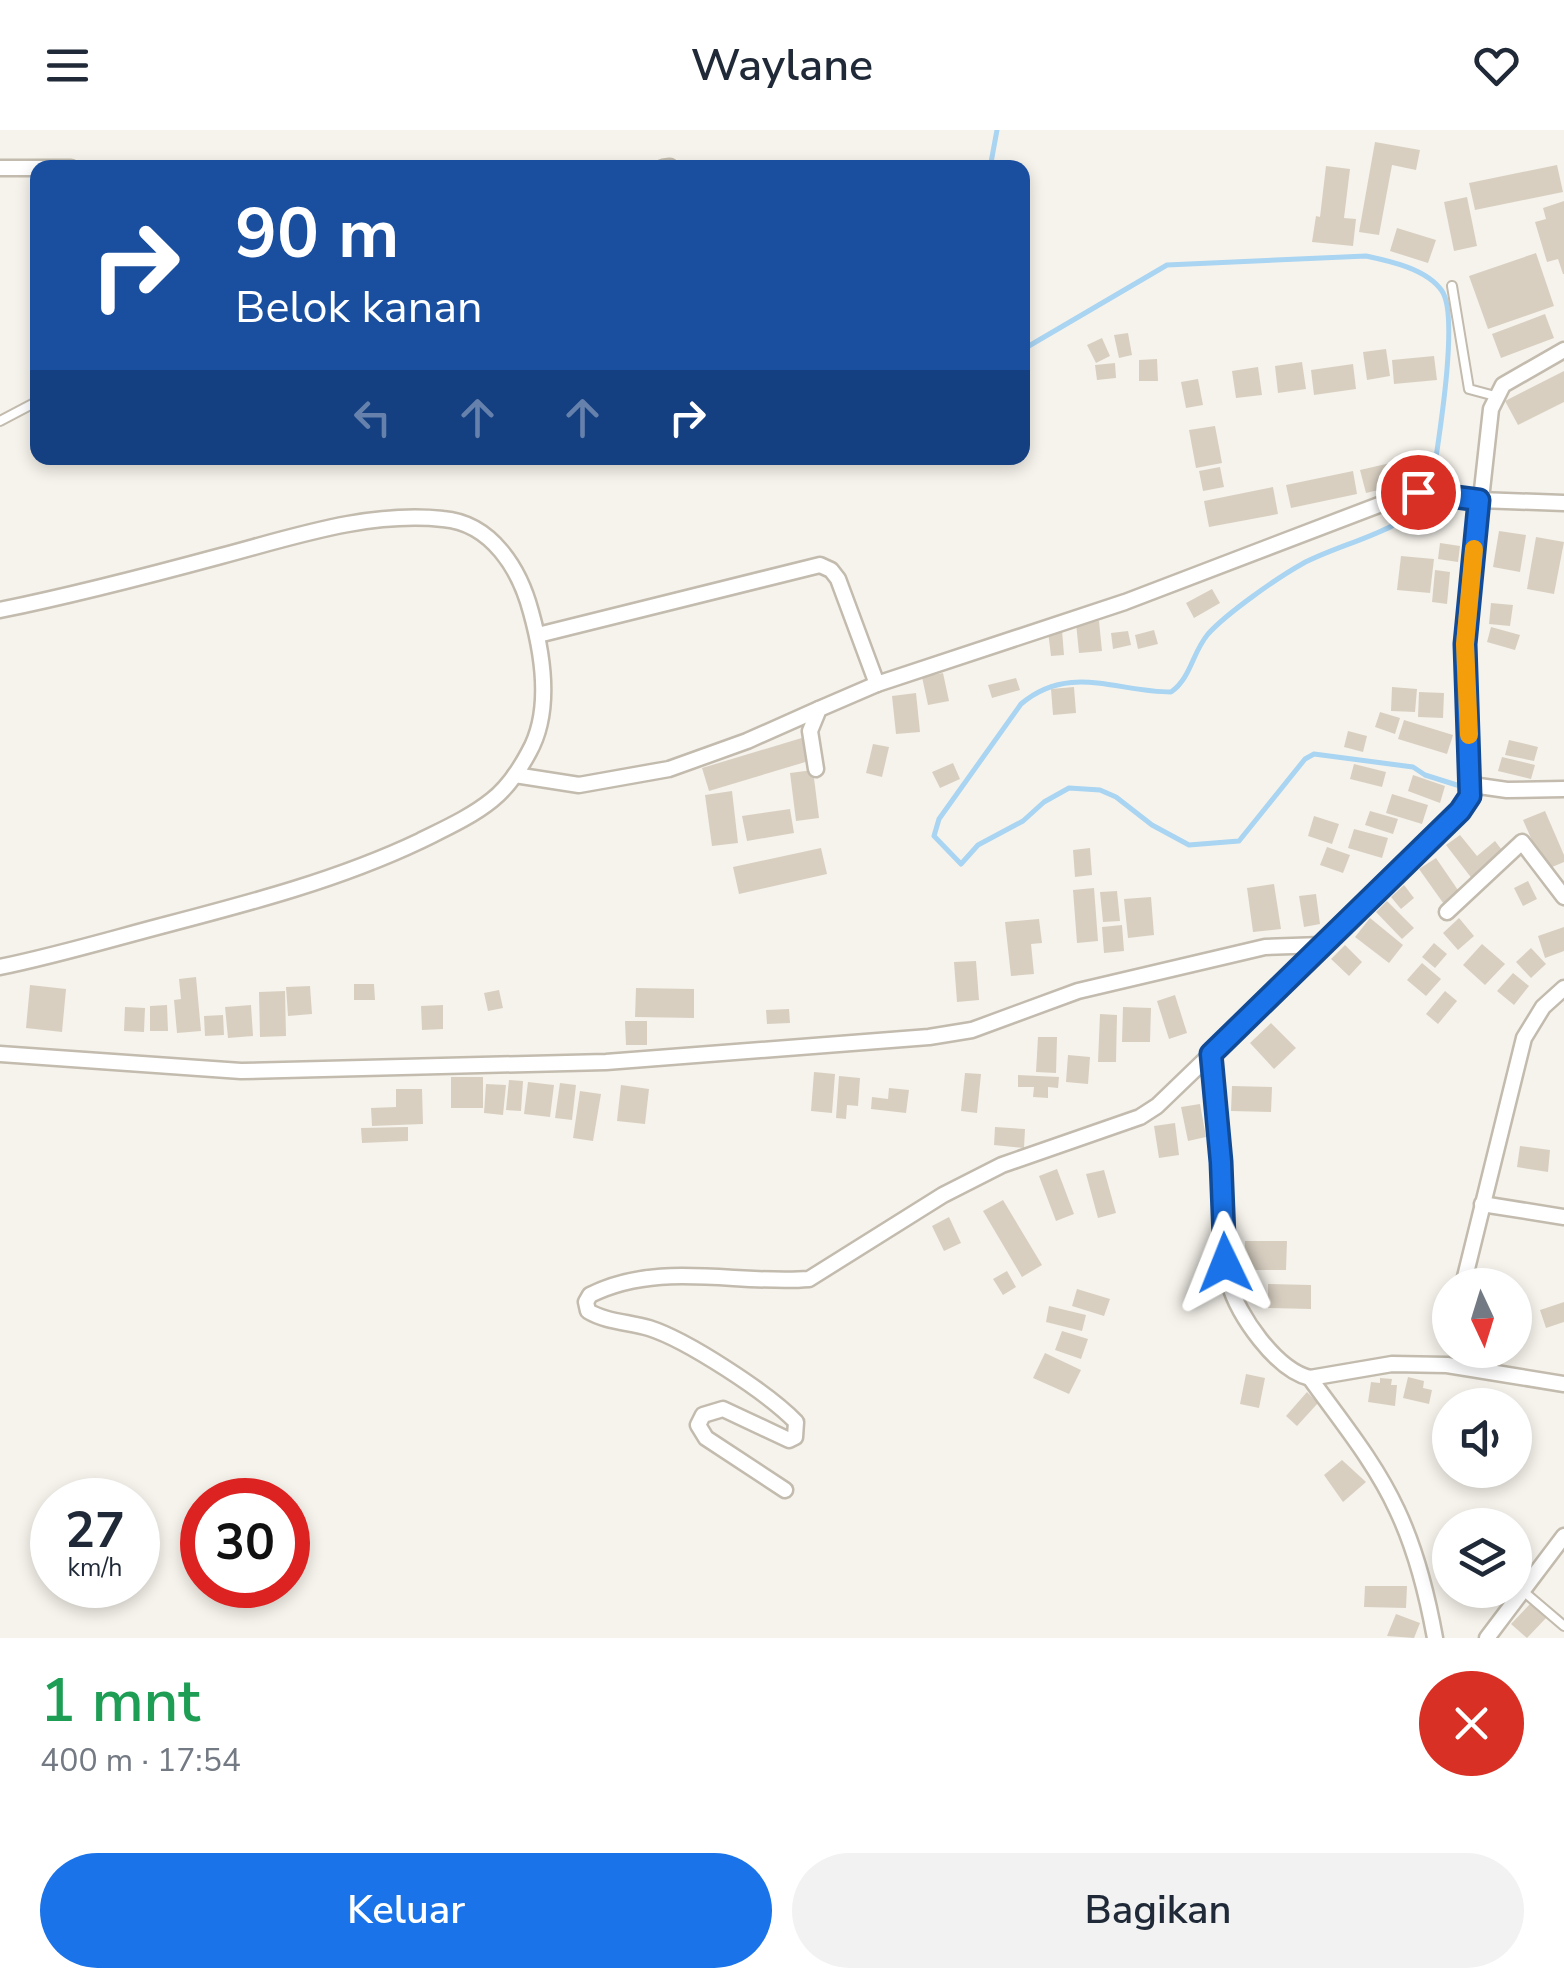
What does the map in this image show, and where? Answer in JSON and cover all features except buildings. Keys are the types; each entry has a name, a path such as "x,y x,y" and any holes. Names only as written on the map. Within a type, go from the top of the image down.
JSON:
{"street":[{"path":"0,168 30,168"},
{"path":"785,1490 706,1438 698,1425 703,1414 724,1410 789,1440 795,1438 796,1422 720,1365 652,1329 588,1310 590,1294 630,1282 684,1274 808,1279 942,1194 1002,1165 1140,1117 1157,1106 1211,1054 1460,811 1470,796 1465,644 1479,500 1495,396 1512,378 1564,350"},
{"path":"515,774 579,785 669,769 747,741 877,684 1125,602 1404,495 1429,492 1479,500 1564,503"},
{"path":"0,610 85,593 334,526 444,518 478,532 497,546 524,587 538,635 542,706 530,750 493,799 380,860 260,900 0,967"},
{"path":"538,635 820,565 832,570 838,579 877,684"},
{"path":"816,769 810,731 819,709"},
{"path":"1472,785 1507,790 1564,789"},
{"path":"1448,912 1522,842 1564,897"},
{"path":"0,1054 241,1071 606,1062 930,1037 972,1030 1078,990 1265,947 1322,945"},
{"path":"1467,1268 1524,1038 1544,1007 1564,988"},
{"path":"1211,1054 1225,1263 1242,1316 1283,1364 1299,1376 1310,1378 1432,1359"},
{"path":"1482,1204 1564,1217"},
{"path":"1495,1368 1564,1384"},
{"path":"1310,1378 1378,1474 1396,1507 1415,1555 1435,1638"},
{"path":"1532,1578 1564,1536"},
{"path":"1487,1638 1510,1608"}],"lane":[{"path":"1452,286 1470,390 1495,396"},
{"path":"0,422 30,405"},
{"path":"1532,1598 1564,1626"}],"waterway":[{"path":"991,160 997,130"},
{"path":"1030,345 1167,265 1366,256 1397,263 1435,283 1447,305 1446,384 1432,484"},
{"path":"1426,500 1402,521 1302,564 1240,606 1208,634 1183,680 1171,692 1075,682 1039,692 1021,704 939,819 934,836 961,864 978,845 1023,821 1044,802 1069,788 1100,790 1116,797 1152,825 1189,845 1239,841 1305,759 1314,754 1413,767 1460,786"}],"slow traffic":[{"path":"1469,735 1465,644 1474,549"}],"route":[{"path":"1225,1263 1211,1054 1460,811 1470,796 1465,644 1479,500 1418,492"}]}
